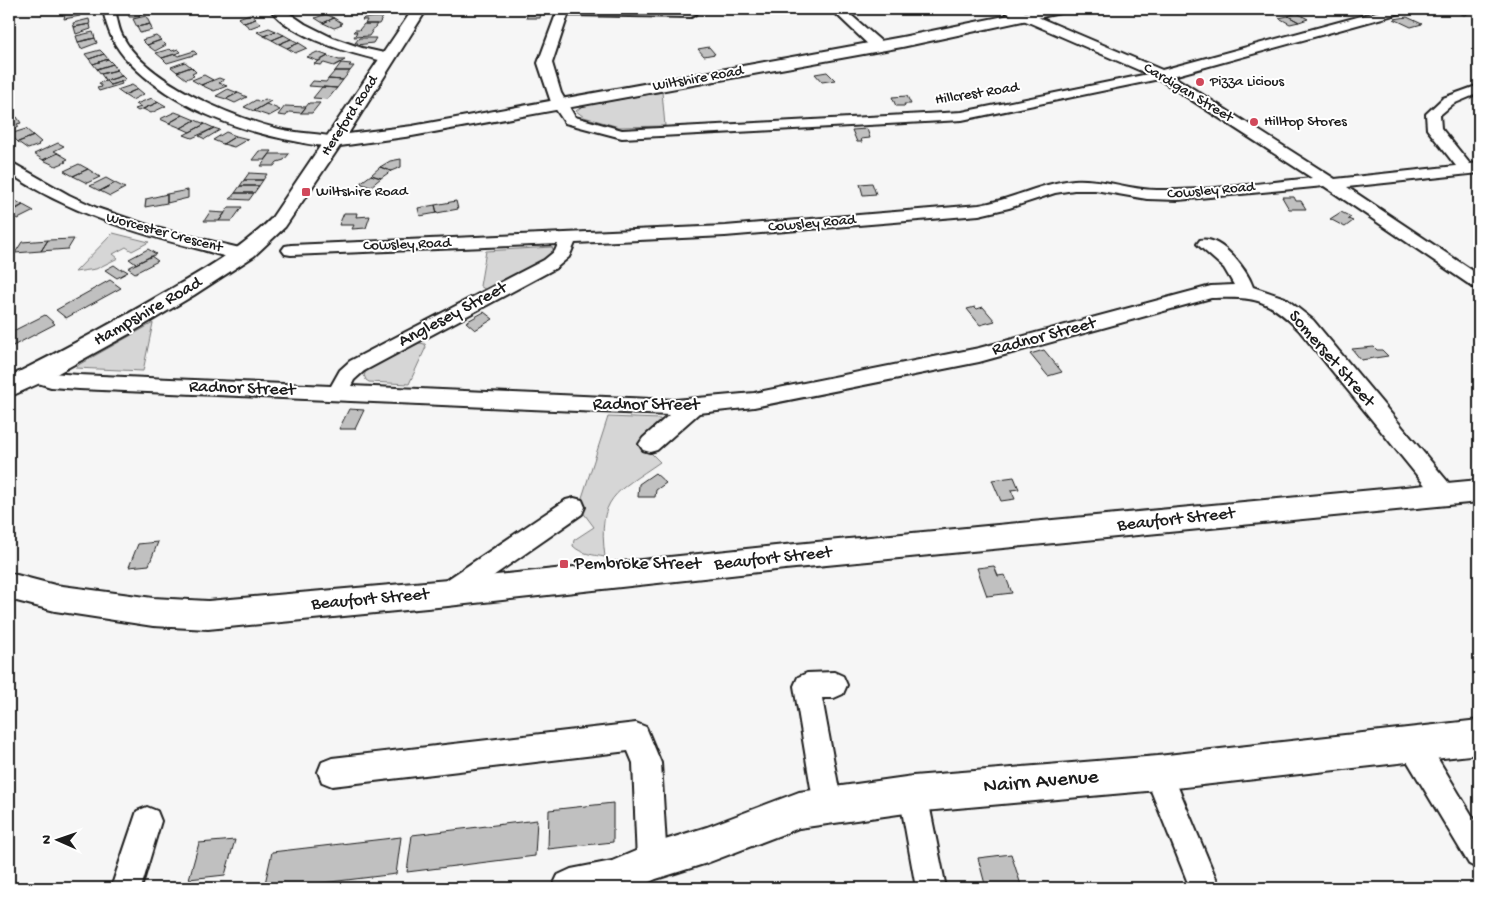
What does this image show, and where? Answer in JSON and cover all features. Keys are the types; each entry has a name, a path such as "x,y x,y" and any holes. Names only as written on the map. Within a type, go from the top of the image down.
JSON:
{"street":[{"path":"109,9 114,32 122,45 142,67 168,88 231,117 275,133 309,140 334,141"},
{"path":"276,9 300,27 324,39 351,49 388,58"},
{"name":"Hereford Road","path":"278,223 420,9"},
{"path":"837,9 878,46"},
{"name":"Cardigan Street","path":"1010,9 1161,75 1330,183 1479,283"},
{"name":"Wiltshire Road","path":"334,141 412,131 878,46 1060,9"},
{"name":"Hillcrest Road","path":"564,10 545,63 560,104 570,120 622,134 962,116 1161,75 1400,9"},
{"path":"564,10 691,13"},
{"path":"1473,168 1434,129 1433,114 1440,105 1451,98 1479,89"},
{"name":"Worcester Crescent","path":"9,166 47,191 107,219 148,232 242,254"},
{"name":"Cowsley Road","path":"291,250 725,231 979,210 1004,205 1048,189 1073,185 1102,186 1159,196 1330,183 1473,168"},
{"name":"Hampshire Road","path":"9,388 132,322 258,244 278,223"},
{"name":"Anglesey Street","path":"337,393 347,375 357,366 550,264 563,252 568,238"},
{"path":"1206,244 1236,269 1243,280 1245,291"},
{"name":"Radnor Street","path":"35,375 51,380 79,382 652,408 694,406 754,400 916,368 991,352 1211,292 1245,291"},
{"name":"Somerset Street","path":"1245,291 1279,302 1292,311 1306,325 1445,494"},
{"path":"650,444 694,406"},
{"name":"Beaufort Street","path":"9,586 63,600 153,612 208,615 1479,491"},
{"path":"448,593 574,507"},
{"path":"828,806 807,686 834,685"},
{"name":"Nairn Avenue","path":"571,888 616,884 652,862 707,845 799,810 913,794 1158,773 1479,737"},
{"path":"332,772 636,738 646,763 652,862"},
{"path":"1412,744 1479,854"},
{"path":"1158,773 1205,888"},
{"path":"913,794 931,888"},
{"path":"126,888 148,821"}],"shaded area":[{"path":"662,92 665,126 619,127 584,117 576,111 588,105"},
{"path":"113,233 149,242 132,251 126,247 113,254 118,258 96,269 75,272"},
{"path":"552,247 554,252 550,257 486,290 480,286 486,251"},
{"path":"153,323 143,371 75,368 80,364"},
{"path":"415,342 425,344 426,347 409,384 369,382 366,380 364,375 369,367"},
{"path":"608,417 660,419 661,425 639,441 660,462 621,490 607,508 603,537 605,557 592,555 573,546 574,540 594,527 579,507"}],"building":[{"path":"141,9 142,14 139,17 129,17 128,11"},
{"path":"1450,9 1475,9 1478,10 1464,15"},
{"path":"80,11 80,16 64,19 65,14"},
{"path":"374,12 387,12 383,17 369,17"},
{"path":"528,13 541,13 540,18 526,18"},
{"path":"1297,13 1308,19 1299,22 1288,16"},
{"path":"250,14 256,19 244,23 238,18"},
{"path":"326,14 334,18 323,23 315,18"},
{"path":"146,16 150,24 137,27 133,19"},
{"path":"1288,16 1299,22 1290,24 1279,18"},
{"path":"383,17 379,24 365,24 367,20 362,20 364,18"},
{"path":"1407,17 1422,24 1411,27 1394,19"},
{"path":"334,18 342,23 340,24 342,25 334,28 323,23"},
{"path":"89,19 90,24 74,27 73,23"},
{"path":"256,19 261,24 250,28 244,23"},
{"path":"90,24 91,29 76,34 74,27"},
{"path":"150,24 152,30 140,33 137,27"},
{"path":"364,24 377,24 369,36 354,37 357,32 353,32 359,30"},
{"path":"269,28 276,31 264,36 257,32"},
{"path":"276,31 284,35 272,40 264,36"},
{"path":"93,32 95,38 78,42 76,36"},
{"path":"284,35 291,39 279,44 272,40"},
{"path":"156,36 161,40 147,45 142,40"},
{"path":"95,38 97,43 81,49 78,42"},
{"path":"359,38 376,38 373,43 357,45 358,43 355,43"},
{"path":"291,39 299,43 287,48 279,44"},
{"path":"161,40 166,45 155,51 147,45"},
{"path":"299,43 307,48 295,53 287,48"},
{"path":"709,47 715,54 704,56 698,49"},
{"path":"170,49 172,51 178,49 181,52 162,58 156,53"},
{"path":"100,50 104,54 89,59 85,54"},
{"path":"194,51 197,54 167,63 162,58 175,54 178,56"},
{"path":"317,52 328,56 318,61 307,57"},
{"path":"104,54 108,59 93,64 89,59"},
{"path":"328,56 345,60 334,66 324,63 320,65 314,64"},
{"path":"108,59 113,64 97,69 93,64"},
{"path":"185,62 191,67 177,72 171,67"},
{"path":"341,63 354,66 350,71 335,71"},
{"path":"113,64 117,70 101,74 97,69"},
{"path":"191,67 196,72 192,74 194,76 186,79 177,72"},
{"path":"117,70 122,76 106,81 101,74"},
{"path":"335,71 350,71 343,80 328,79"},
{"path":"827,72 835,80 822,82 815,74"},
{"path":"204,75 213,80 201,85 192,80"},
{"path":"122,76 126,80 110,85 106,81"},
{"path":"219,78 224,80 219,83 227,86 214,91 201,85"},
{"path":"328,79 343,80 337,88 309,86 313,81 326,82"},
{"path":"106,81 110,85 121,82 122,84 99,91 97,88 102,87 99,83"},
{"path":"132,85 138,89 124,95 117,90"},
{"path":"322,87 337,88 328,99 313,98"},
{"path":"138,89 144,94 132,100 124,95"},
{"path":"228,89 238,93 226,99 216,96"},
{"path":"238,93 247,97 235,103 226,99"},
{"path":"907,96 911,104 904,104 905,106 896,106 892,97"},
{"path":"152,98 159,102 138,111 135,109 141,107 136,104"},
{"path":"265,99 271,101 254,111 244,107 256,100 260,102"},
{"path":"159,102 166,106 151,113 143,109"},
{"path":"309,103 320,103 312,113 301,113"},
{"path":"266,104 280,110 269,116 254,111"},
{"path":"285,106 306,107 301,113 289,112 286,116 278,115"},
{"path":"175,112 183,115 169,123 160,119"},
{"path":"183,115 195,120 181,128 169,123"},
{"path":"17,117 21,123 17,124 19,127 9,130 9,120"},
{"path":"195,120 205,124 190,132 181,128"},
{"path":"205,124 214,128 192,138 184,135"},
{"path":"214,128 220,130 205,139 199,136"},
{"path":"26,129 34,136 18,142 10,134"},
{"path":"867,129 870,138 861,139 862,142 857,142 852,130"},
{"path":"226,132 236,136 223,144 213,140"},
{"path":"34,136 41,142 39,145 28,149 18,142"},
{"path":"236,136 248,139 234,147 223,144"},
{"path":"58,143 64,146 54,151 58,153 43,160 34,154"},
{"path":"259,151 272,151 265,160 252,160"},
{"path":"58,153 68,159 64,161 66,162 56,166 43,160"},
{"path":"270,154 289,154 284,160 277,162 274,166 261,166"},
{"path":"401,159 401,167 391,171 380,167 390,161"},
{"path":"79,164 88,169 73,176 64,171"},
{"path":"380,167 391,171 381,178 371,175"},
{"path":"88,169 100,177 87,183 73,176"},
{"path":"249,173 267,174 263,180 244,180"},
{"path":"371,175 381,178 370,187 360,183"},
{"path":"106,178 115,183 100,191 90,186"},
{"path":"244,180 263,180 259,186 240,186"},
{"path":"115,183 125,188 110,196 100,191"},
{"path":"872,183 876,194 863,195 860,184"},
{"path":"240,186 259,186 254,193 235,193"},
{"path":"188,190 188,198 167,203 167,194"},
{"path":"235,193 254,193 249,200 230,199"},
{"path":"167,194 167,203 145,207 146,199"},
{"path":"1282,197 1294,197 1296,201 1301,201 1306,209 1289,209"},
{"path":"12,199 23,205 9,212 9,200"},
{"path":"456,201 458,209 437,213 435,205"},
{"path":"23,205 34,211 18,219 9,214"},
{"path":"435,205 437,213 420,216 418,208"},
{"path":"229,207 242,207 232,221 219,221"},
{"path":"210,212 225,213 219,221 204,221"},
{"path":"1341,212 1351,217 1348,219 1353,221 1345,227 1330,219"},
{"path":"344,213 357,213 356,217 370,216 366,228 352,229 354,225 339,225"},
{"path":"74,239 68,249 41,251 48,240"},
{"path":"48,240 41,251 15,253 22,242"},
{"path":"148,249 156,254 136,264 129,259"},
{"path":"151,256 158,261 135,273 128,268"},
{"path":"114,265 128,272 117,278 105,270"},
{"path":"110,280 121,288 66,318 56,310"},
{"path":"975,307 977,309 983,307 995,321 980,325 967,309"},
{"path":"484,312 493,319 475,330 466,322"},
{"path":"45,315 55,324 9,348 9,333"},
{"path":"1374,347 1377,350 1382,350 1388,356 1361,360 1352,349"},
{"path":"1044,350 1062,372 1048,376 1030,354"},
{"path":"349,409 364,410 355,429 339,429"},
{"path":"655,473 666,483 656,490 655,497 638,497 639,484"},
{"path":"1014,477 1019,489 1011,490 1015,499 1001,501 992,480"},
{"path":"158,542 149,565 129,567 138,544"},
{"path":"994,566 998,576 1005,575 1012,593 987,596 977,568"},
{"path":"613,803 613,842 548,849 549,810"},
{"path":"537,820 535,856 407,872 412,835"},
{"path":"401,837 396,874 281,888 264,888 272,852"},
{"path":"235,840 225,875 189,879 199,843"},
{"path":"1011,854 1021,885 986,888 978,858"}],"place":[{"name":"Pizza Licious","path":"1200,82"},
{"name":"Hilltop Stores","path":"1254,122"},
{"name":"Wiltshire Road","path":"306,192"},
{"name":"Pembroke Street","path":"564,564"}]}
